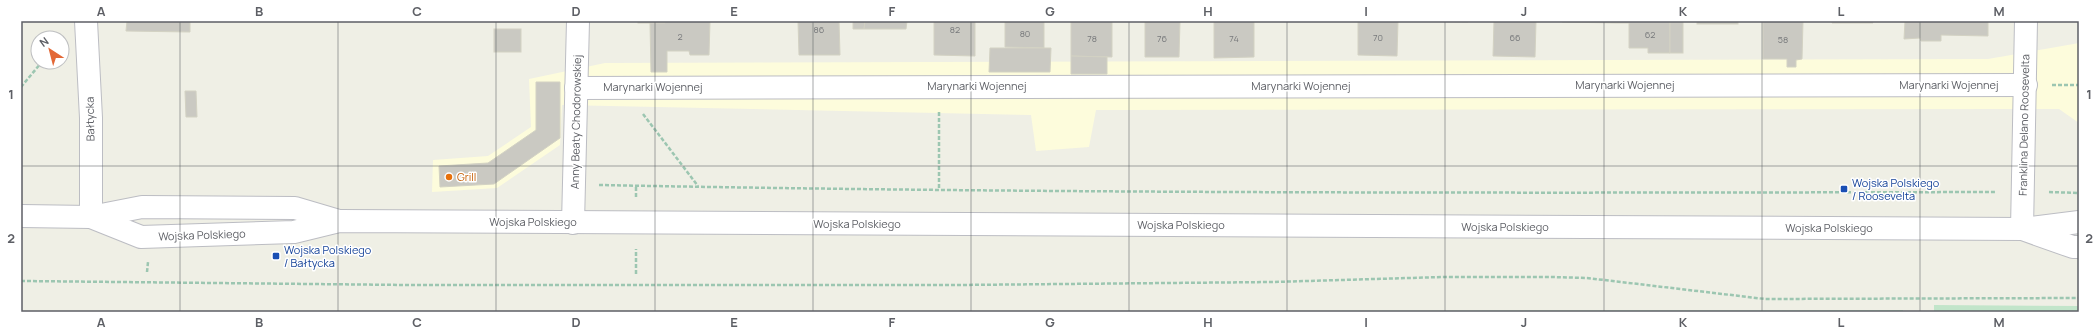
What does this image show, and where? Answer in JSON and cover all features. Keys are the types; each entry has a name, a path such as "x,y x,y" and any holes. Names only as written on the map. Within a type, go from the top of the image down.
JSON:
{"street":[{"name":"Bałtycka","path":"86,21 90,104 91,217"},
{"name":"Anny Beaty Chodorowskiej","path":"573,223 578,21"},
{"name":"Franklina Delano Roosevelta","path":"2022,229 2026,85 2026,21"},
{"name":"Marynarki Wojennej","path":"576,88 939,86 2026,85"},
{"name":"Wojska Polskiego","path":"21,216 91,217 142,207 295,208 339,221"},
{"name":"Wojska Polskiego","path":"91,217 141,237 294,232 339,221 2022,229 2079,222"},
{"name":"Wojska Polskiego","path":"2022,229 2073,247 2079,247"}],"path":[{"path":"21,87 35,70"},
{"path":"939,86 939,190"},
{"path":"643,113 699,187"},
{"path":"595,185 939,190 1998,192"},
{"path":"2047,192 2079,193"},
{"path":"636,246 636,274"},
{"path":"21,281 398,285 958,285 1273,282 1443,277 1551,277 1594,279 1765,299 2079,298"}],"shaded area":[{"path":"2079,43 2079,123 2059,109 1096,110 1089,147 1036,151 1031,115 562,105 560,145 497,188 432,192 433,160 488,156 531,127 529,79 605,63 1988,59"},
{"path":"1934,305 2079,306 2079,312 1934,312"},
{"path":"1903,310 1903,312 639,312"}],"building":[{"path":"127,21 190,21 190,32 126,31"},
{"path":"638,21 665,21 665,23 638,23"},
{"path":"665,21 710,21 709,55 690,55 689,51 667,51 667,72 651,72 650,23 665,23"},
{"path":"798,21 839,21 840,55 799,55"},
{"path":"853,21 865,21 864,29 853,29"},
{"path":"865,21 907,21 906,29 864,29"},
{"path":"934,21 975,21 975,56 934,55"},
{"path":"1005,21 1044,21 1044,48 1005,47"},
{"path":"1071,21 1112,21 1112,57 1071,56"},
{"path":"1145,21 1180,21 1179,57 1145,57"},
{"path":"1214,21 1254,21 1254,57 1214,58"},
{"path":"1358,21 1398,21 1397,56 1358,55"},
{"path":"1414,21 1468,21 1468,22"},
{"path":"1494,21 1536,21 1535,57 1493,56"},
{"path":"1616,21 1616,23 1562,22"},
{"path":"1616,21 1670,21 1670,53 1648,53 1648,48 1629,48 1629,23 1616,23"},
{"path":"1670,21 1683,21 1683,53 1670,53"},
{"path":"1697,21 1738,21 1738,24 1697,24"},
{"path":"1763,21 1803,21 1802,59 1796,60 1796,67 1787,67 1787,59 1763,59"},
{"path":"1832,21 1872,21 1873,23 1832,23"},
{"path":"1905,21 1988,21 1988,36 1941,35 1941,41 1921,41 1920,38 1904,39"},
{"path":"494,29 521,29 521,52 494,52"},
{"path":"990,48 1051,48 1050,72 989,72"},
{"path":"1071,56 1107,57 1107,74 1071,74"},
{"path":"536,82 560,82 560,138 494,184 440,187 439,166 488,163 536,130"},
{"path":"185,91 196,91 197,117 186,117"}],"place":[{"name":"Grill","path":"449,177"},
{"name":"Wojska Polskiego / Roosevelta","path":"1844,189"},
{"name":"Wojska Polskiego / Bałtycka","path":"276,256"}]}
